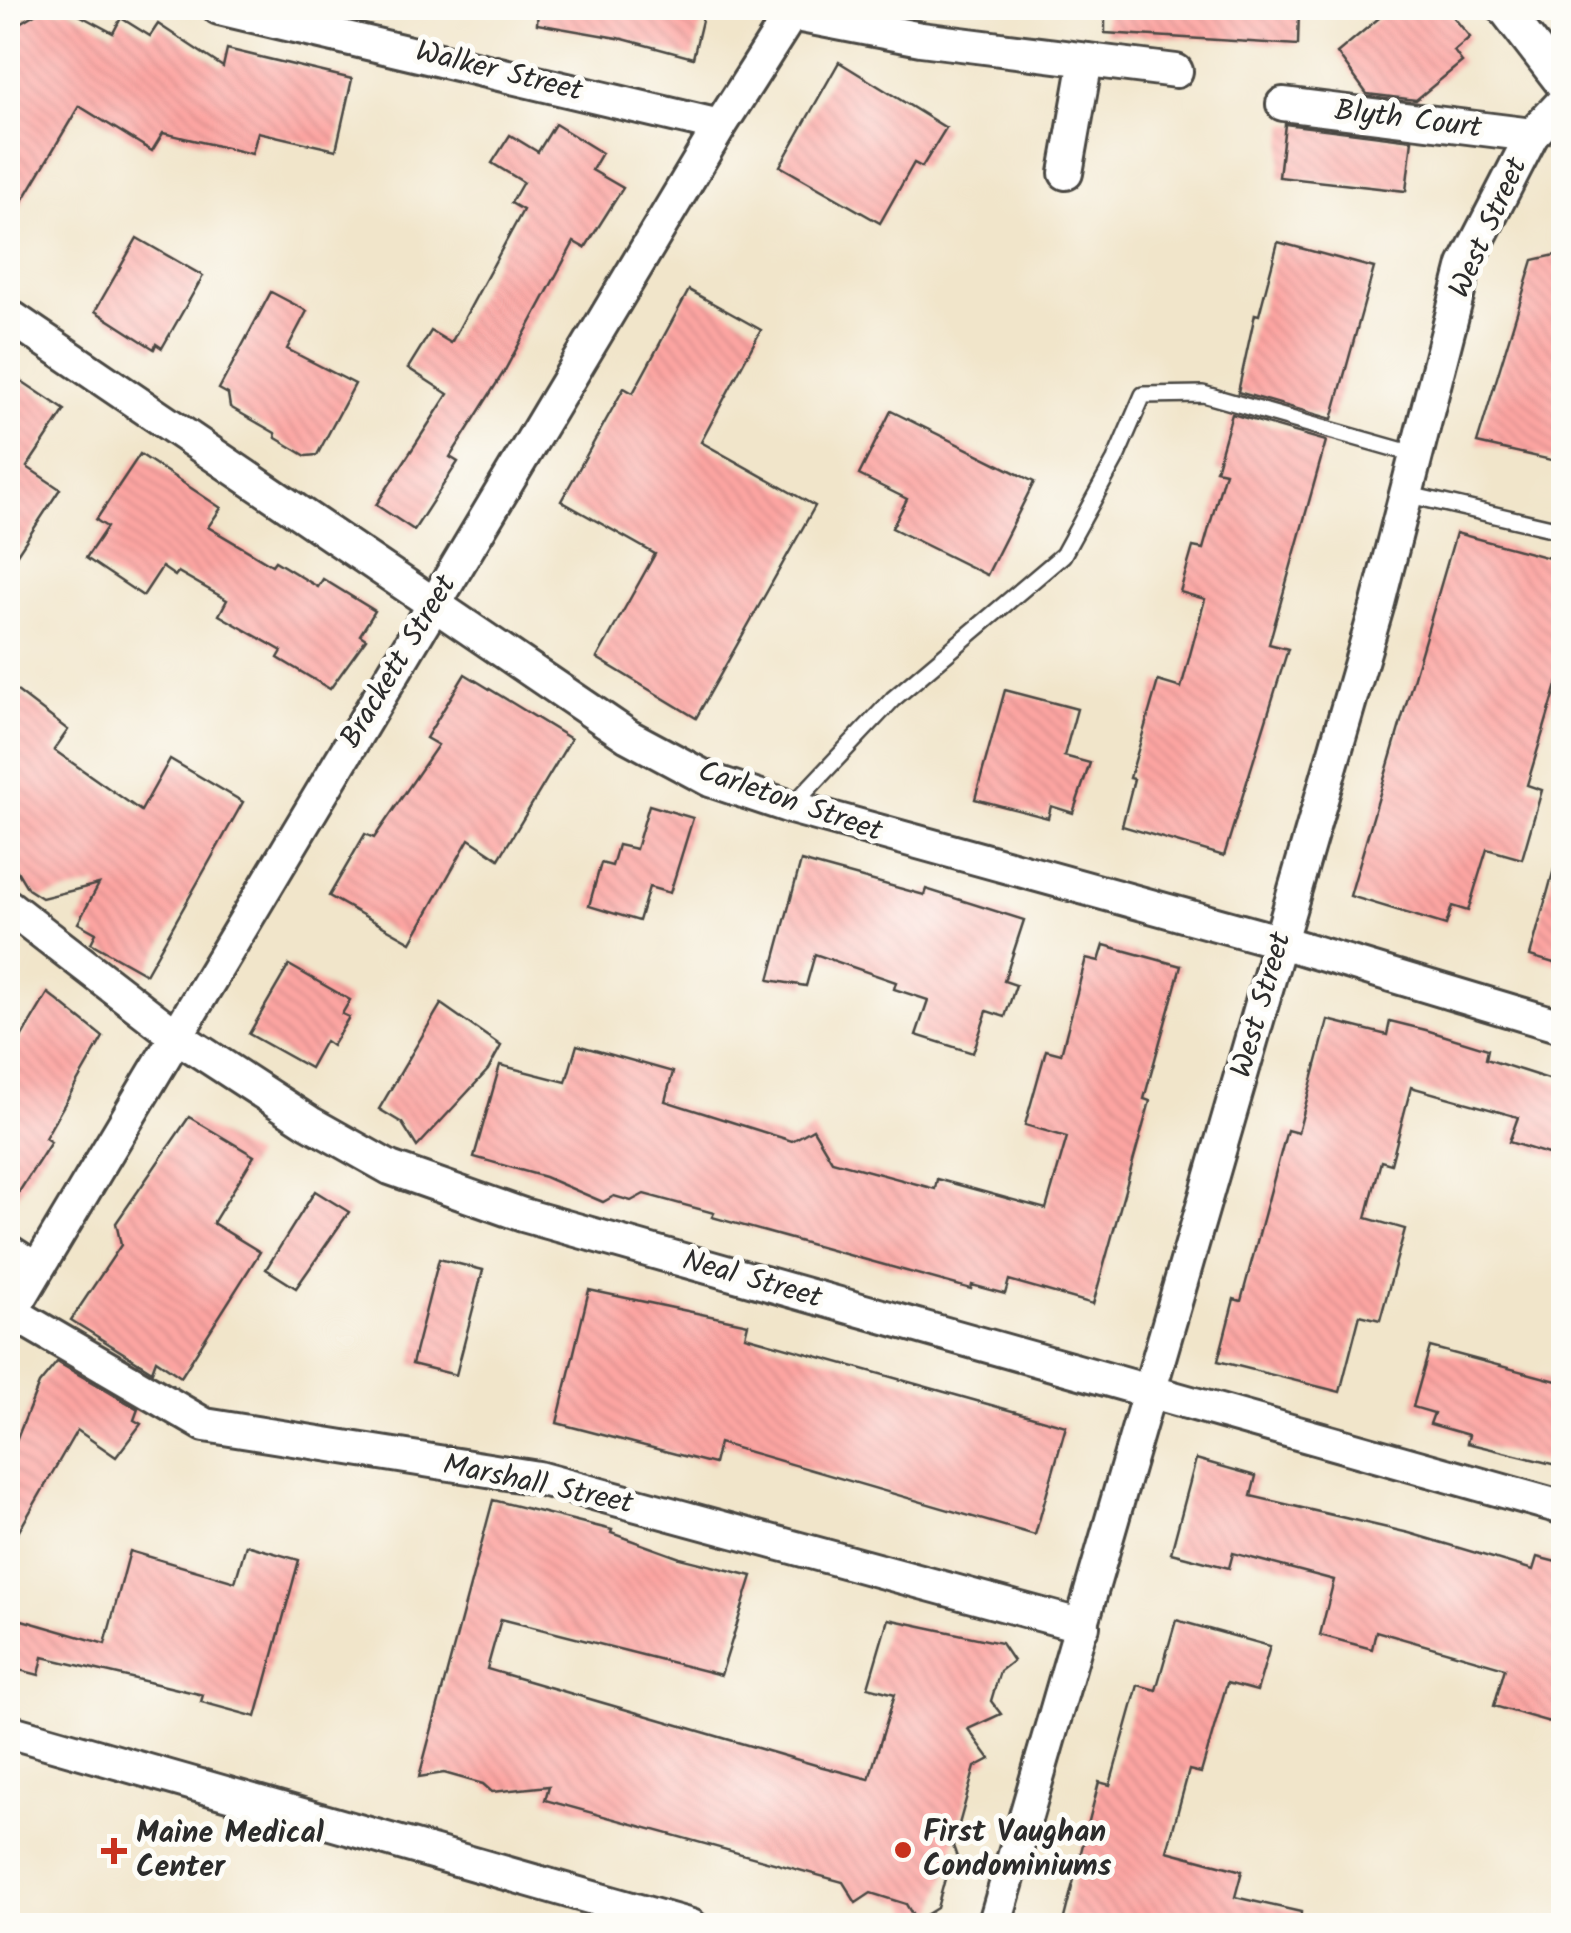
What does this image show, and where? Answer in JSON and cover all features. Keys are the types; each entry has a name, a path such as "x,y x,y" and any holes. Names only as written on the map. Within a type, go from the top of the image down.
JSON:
{"street":[{"name":"Walker Street","path":"219,8 720,126"},
{"path":"1504,8 1564,86"},
{"name":"Brackett Street","path":"9,1315 720,126 793,11"},
{"path":"793,11 921,39 1176,71"},
{"path":"1066,173 1086,60"},
{"name":"West Street","path":"994,1926 1377,608 1466,265 1532,135 1564,102"},
{"name":"Blyth Court","path":"1283,104 1532,135"},
{"name":"Carleton Street","path":"8,315 628,736 710,780 791,807 1281,942 1564,1027"},
{"name":"Neal Street","path":"8,906 174,1035 310,1123 390,1168 523,1216 1564,1508"},
{"path":"8,1251 36,1268"},
{"name":"Marshall Street","path":"9,1315 205,1425 538,1478 1083,1626"},
{"path":"8,1731 691,1926"}],"lane":[{"path":"791,807 893,699 1063,555 1115,460 1143,395 1203,394 1414,454"},
{"path":"1405,494 1564,530"}],"building":[{"path":"66,8 113,33 121,18 150,36 158,24 223,67 227,49 352,79 336,150 258,132 252,154 163,133 152,151 79,106 8,226 8,30 43,9"},
{"path":"538,8 705,8 693,58 623,39 537,24"},
{"path":"1105,8 1299,8 1298,45 1105,33"},
{"path":"1391,8 1446,8 1470,37 1454,51 1462,62 1416,100 1367,94 1337,53"},
{"path":"839,62 946,128 922,167 914,163 880,223 780,166"},
{"path":"555,124 602,153 592,170 623,188 585,248 574,242 505,370 450,457 458,462 414,530 376,505 448,394 408,368 431,331 451,343 523,210 511,203 523,182 492,163 510,135 538,152"},
{"path":"1285,124 1412,140 1406,191 1279,177"},
{"path":"137,238 203,276 162,348 156,344 154,349 95,311"},
{"path":"1278,242 1374,268 1332,419 1238,392 1255,314 1259,315"},
{"path":"1564,253 1564,463 1477,443 1533,260"},
{"path":"689,290 761,330 701,442 815,506 696,718 597,658 655,554 561,501 624,388 633,393"},
{"path":"271,292 307,311 287,349 355,384 317,455 306,456 276,438 275,433 230,407 228,394 219,389"},
{"path":"8,372 65,410 27,467 60,489 8,568"},
{"path":"891,411 1034,482 987,575 892,528 907,499 859,475"},
{"path":"1232,414 1326,441 1269,644 1288,649 1224,856 1122,826 1134,779 1130,778 1158,681 1181,688 1205,599 1180,592 1193,547 1203,549 1225,472 1216,470"},
{"path":"140,454 221,508 208,527 318,587 323,579 375,611 360,635 366,639 330,689 278,658 282,651 219,615 227,600 178,572 175,576 162,567 143,596 86,558 107,527 96,520"},
{"path":"1456,533 1564,562 1564,662 1527,785 1542,790 1522,859 1487,849 1468,911 1452,906 1446,925 1350,896"},
{"path":"465,674 571,739 499,859 469,839 411,942 329,896 365,834 374,838 438,745 426,738"},
{"path":"8,684 68,730 54,750 141,811 170,759 243,802 146,974 91,943 96,933 78,923 99,884 42,898 28,889 8,856"},
{"path":"1005,690 1077,709 1064,756 1090,763 1073,813 1051,806 1048,818 975,799"},
{"path":"649,805 693,818 670,893 649,887 639,921 589,906 601,863 612,866 618,845 636,849"},
{"path":"801,861 924,895 926,889 1024,920 1004,981 1016,985 1005,1017 987,1011 973,1053 916,1035 928,1000 894,989 896,982 815,954 806,986 769,980"},
{"path":"1554,869 1564,871 1564,966 1530,956"},
{"path":"1104,945 1181,966 1144,1099 1150,1101 1093,1304 1009,1280 1005,1294 972,1285 971,1289 712,1217 714,1213 644,1194 631,1201 614,1196 603,1202 545,1177 474,1157 500,1065 566,1082 577,1045 673,1072 665,1101 792,1141 813,1129 832,1161 935,1189 937,1179 1046,1209 1067,1137 1025,1125 1046,1050 1061,1054 1086,958 1099,961"},
{"path":"289,965 350,1000 342,1014 349,1017 332,1046 325,1041 310,1068 249,1034"},
{"path":"48,993 103,1037 45,1138 51,1142 8,1209 8,1060"},
{"path":"441,1004 501,1046 488,1070 417,1147 402,1123 379,1109"},
{"path":"1328,1020 1387,1035 1390,1021 1426,1030 1488,1049 1486,1059 1564,1084 1564,1159 1509,1142 1518,1117 1411,1087 1391,1164 1381,1161 1366,1218 1405,1229 1380,1320 1360,1315 1340,1392 1218,1361 1234,1299 1241,1301 1287,1130 1298,1133"},
{"path":"189,1117 254,1156 213,1223 260,1252 181,1377 156,1360 152,1371 71,1320 121,1245 116,1223"},
{"path":"315,1191 349,1212 296,1288 266,1269"},
{"path":"439,1259 483,1270 456,1375 412,1364"},
{"path":"589,1290 748,1324 745,1336 1066,1426 1035,1535 719,1443 714,1464 557,1423"},
{"path":"1430,1347 1564,1383 1564,1467 1467,1443 1469,1435 1430,1424 1434,1413 1413,1407"},
{"path":"57,1362 138,1409 134,1420 141,1424 116,1457 77,1430 8,1550 8,1461 39,1384"},
{"path":"1196,1459 1256,1476 1251,1496 1409,1533 1533,1570 1537,1557 1564,1564 1564,1726 1494,1706 1505,1668 1376,1631 1372,1649 1320,1635 1334,1580 1233,1553 1229,1568 1171,1553"},
{"path":"493,1500 612,1530 611,1533 680,1558 752,1576 721,1675 501,1619 487,1669 819,1766 869,1779 895,1694 868,1687 888,1619 1001,1643 1013,1661 1000,1671 991,1701 1001,1714 968,1729 990,1759 975,1767 953,1846 958,1860 948,1868 937,1908 916,1921 906,1904 871,1893 856,1903 843,1882 545,1800 549,1786 492,1792 483,1784 444,1773 419,1777"},
{"path":"246,1545 299,1560 256,1717 201,1702 203,1695 43,1657 39,1675 8,1667 8,1616 105,1644 130,1551 235,1582"},
{"path":"1176,1620 1270,1646 1257,1691 1227,1683 1201,1773 1189,1770 1167,1851 1242,1871 1235,1897 1301,1912 1300,1926 1062,1926 1099,1782 1110,1785 1138,1685 1156,1690"}],"place":[{"name":"First Vaughan Condominiums","path":"903,1850"},
{"name":"Maine Medical Center","path":"114,1851"}]}
